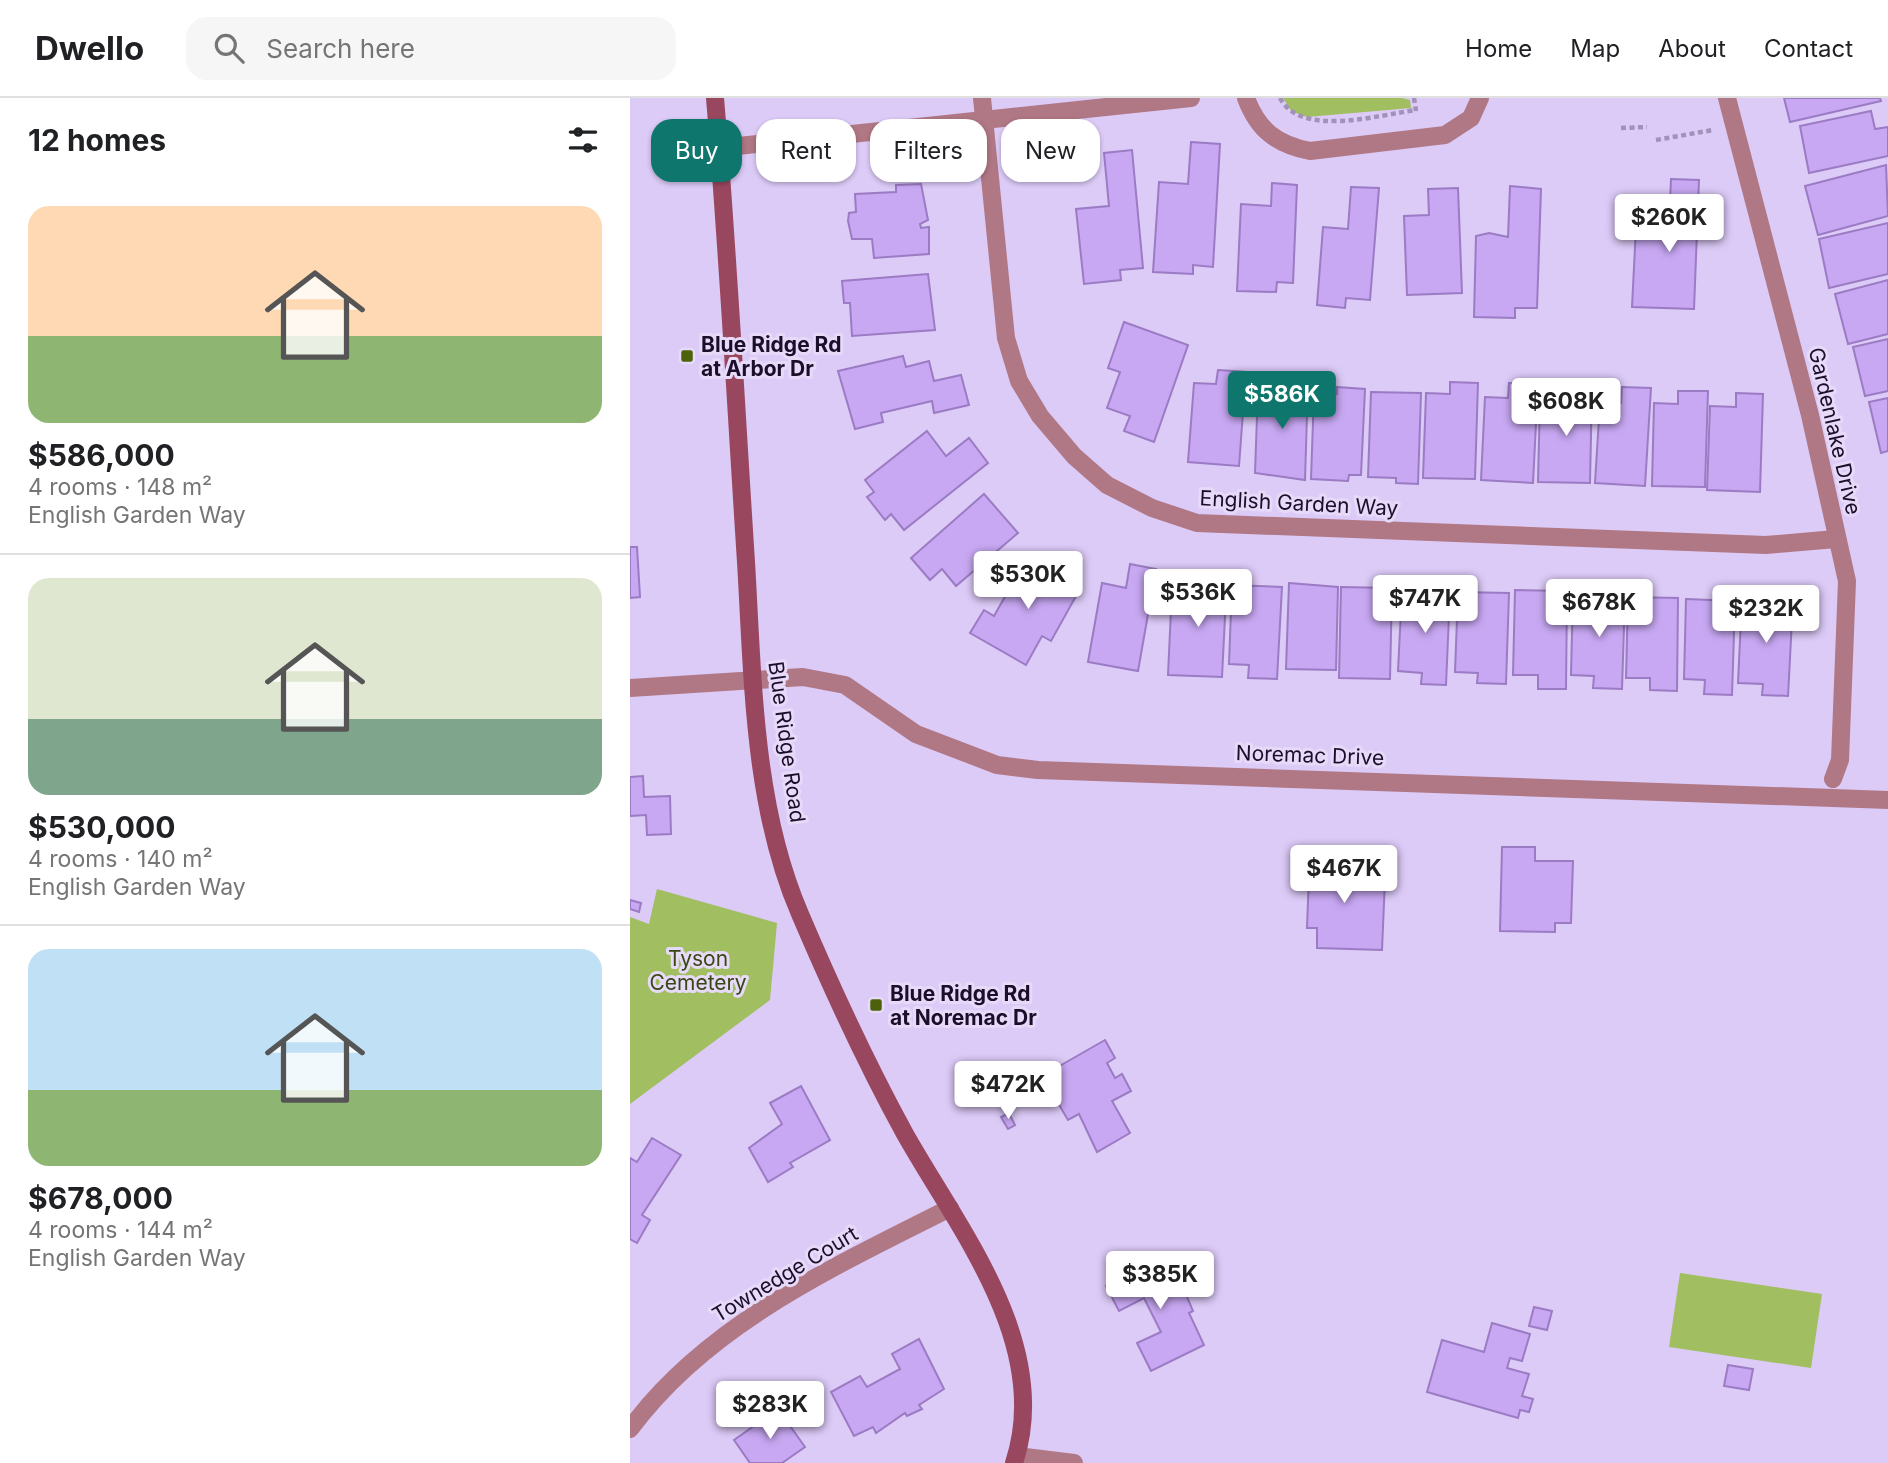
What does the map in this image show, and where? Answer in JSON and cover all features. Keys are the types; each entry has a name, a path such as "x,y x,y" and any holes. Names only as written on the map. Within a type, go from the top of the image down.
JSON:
{"main road":[{"name":"Blue Ridge Road","path":"715,98 717,119"},
{"name":"Blue Ridge Road","path":"721,182 753,680 765,789 798,909 863,1052 905,1133 950,1208 1007,1318 1018,1357 1022,1390 1015,1460"}],"street":[{"name":"English Garden Way","path":"982,98 984,119"},
{"path":"987,122 1191,98"},
{"path":"1246,98 1255,121 1288,147 1310,151 1445,135 1471,118 1479,98"},
{"name":"Gardenlake Drive","path":"1727,98 1810,415 1847,581 1840,760 1833,779"},
{"path":"742,146 870,133"},
{"name":"English Garden Way","path":"987,151 1006,338 1019,381 1040,416 1074,456 1107,485 1152,508 1197,523 1766,545 1836,539"},
{"name":"Noremac Drive","path":"630,688 803,677 845,685 916,734 996,765 1024,768 1888,800"},
{"name":"Townedge Court","path":"630,1429 656,1393 740,1323 867,1250 950,1208"},
{"path":"1015,1460 1074,1463"}],"path":[{"path":"1280,98 1296,117 1313,121 1416,110"},
{"path":"1621,128 1647,127"},
{"path":"1656,140 1713,130"}],"green space":[{"path":"1283,98 1402,98 1410,100 1411,108 1307,117 1291,111"},
{"name":"Tyson Cemetery","path":"657,889 777,923 770,1000 630,1104 630,917 649,924"},
{"path":"1680,1273 1822,1294 1811,1368 1669,1347"}],"building":[{"path":"1784,98 1880,98 1881,101 1790,122"},
{"path":"1871,111 1875,129 1888,127 1888,156 1809,173 1800,126"},
{"path":"1191,142 1220,144 1213,267 1193,265 1193,274 1153,272 1159,182 1188,184"},
{"path":"1132,150 1143,268 1120,270 1121,280 1084,284 1076,209 1109,206 1104,153"},
{"path":"1886,165 1888,216 1818,235 1805,186"},
{"path":"1671,179 1699,180 1694,309 1632,307 1636,227 1669,228"},
{"path":"1272,183 1297,185 1293,283 1277,282 1276,292 1237,291 1241,204 1271,206"},
{"path":"921,184 928,220 920,224 921,228 929,227 929,254 874,258 872,239 852,239 848,221 849,213 856,212 855,194 896,192 896,185"},
{"path":"1510,186 1541,189 1537,308 1515,308 1515,318 1474,317 1476,236 1489,233 1508,237"},
{"path":"1351,187 1379,188 1370,300 1346,298 1345,308 1317,305 1323,227 1348,229"},
{"path":"1458,188 1462,293 1407,295 1404,216 1429,215 1428,189"},
{"path":"1888,223 1888,274 1829,288 1819,239"},
{"path":"928,274 935,330 852,336 850,303 844,303 842,281"},
{"path":"1888,280 1888,334 1848,344 1835,294"},
{"path":"1124,322 1188,345 1154,442 1124,431 1130,416 1107,408 1120,372 1108,368"},
{"path":"1888,339 1888,391 1865,396 1853,347"},
{"path":"903,356 906,367 929,361 934,381 961,375 969,405 934,413 932,401 881,413 883,422 855,429 838,371"},
{"path":"1218,370 1246,372 1239,466 1188,462 1194,383 1216,384"},
{"path":"1280,381 1308,382 1305,480 1255,473 1258,388 1280,389"},
{"path":"1450,382 1478,383 1475,479 1423,478 1426,393 1450,394"},
{"path":"1509,383 1538,384 1533,483 1481,480 1485,397 1508,398"},
{"path":"1566,386 1592,387 1590,483 1538,482 1540,400 1566,400"},
{"path":"1337,387 1365,389 1361,475 1349,475 1348,481 1311,479 1314,393 1337,394"},
{"path":"1622,387 1651,388 1645,486 1595,483 1600,402 1621,403"},
{"path":"1678,391 1708,391 1705,487 1652,486 1654,403 1678,404"},
{"path":"1371,392 1421,393 1418,484 1396,483 1396,478 1368,477"},
{"path":"1736,393 1763,394 1760,492 1707,490 1710,406 1736,407"},
{"path":"1888,398 1888,451 1881,453 1869,402"},
{"path":"927,431 946,456 969,438 988,463 904,530 891,514 885,520 867,497 874,492 865,480"},
{"path":"984,494 1018,533 956,586 942,569 930,580 911,558"},
{"path":"630,547 637,547 640,597 630,598"},
{"path":"1028,556 1081,587 1051,641 1042,636 1026,665 970,633 984,610 994,616"},
{"path":"1130,564 1156,569 1138,671 1088,662 1102,583 1126,588"},
{"path":"1196,576 1227,577 1222,677 1168,675 1172,588 1196,589"},
{"path":"1289,583 1338,587 1336,670 1286,669"},
{"path":"1232,585 1282,587 1277,679 1248,678 1249,665 1229,664"},
{"path":"1341,587 1392,588 1390,679 1339,678"},
{"path":"1402,590 1450,592 1446,685 1421,684 1422,673 1398,671"},
{"path":"1515,590 1567,591 1566,689 1538,689 1538,675 1513,675"},
{"path":"1458,592 1509,593 1506,684 1477,683 1478,673 1455,672"},
{"path":"1573,594 1625,596 1622,689 1593,688 1594,676 1571,675"},
{"path":"1628,597 1678,598 1677,691 1650,690 1650,678 1626,678"},
{"path":"1742,598 1793,601 1788,696 1762,695 1763,684 1738,683"},
{"path":"1686,599 1735,601 1732,695 1704,694 1705,680 1684,679"},
{"path":"643,776 644,797 670,796 671,834 647,835 646,815 630,816 630,777"},
{"path":"1502,847 1535,847 1535,861 1573,861 1571,923 1555,923 1555,932 1500,931"},
{"path":"1310,848 1340,849 1340,877 1385,879 1382,950 1317,948 1317,928 1307,928"},
{"path":"630,900 641,903 639,912 630,909"},
{"path":"1105,1040 1115,1058 1107,1063 1115,1078 1122,1074 1131,1091 1112,1101 1130,1133 1097,1152 1079,1114 1068,1120 1042,1076"},
{"path":"801,1086 830,1140 790,1163 793,1167 768,1182 749,1148 782,1124 770,1103"},
{"path":"1009,1113 1015,1125 1008,1129 1001,1117"},
{"path":"652,1138 681,1155 642,1215 650,1220 637,1243 630,1239 630,1158 637,1162"},
{"path":"1169,1254 1193,1311 1189,1313 1204,1345 1151,1371 1137,1343 1161,1332 1144,1298 1119,1311 1106,1286"},
{"path":"1534,1307 1552,1311 1547,1330 1529,1326"},
{"path":"1492,1323 1530,1334 1522,1361 1510,1358 1507,1368 1529,1374 1522,1396 1533,1399 1529,1412 1520,1410 1518,1418 1427,1392 1442,1340 1484,1352"},
{"path":"919,1339 944,1389 919,1405 922,1409 907,1416 905,1413 876,1433 873,1427 854,1436 831,1392 860,1376 867,1387 900,1369 892,1354"},
{"path":"1728,1365 1753,1369 1749,1390 1724,1386"},
{"path":"778,1409 805,1447 782,1463 750,1463 734,1440"}],"place":[{"name":"Blue Ridge Rd at Arbor Dr","path":"687,356"},
{"name":"Blue Ridge Rd at Noremac Dr","path":"876,1005"}]}
